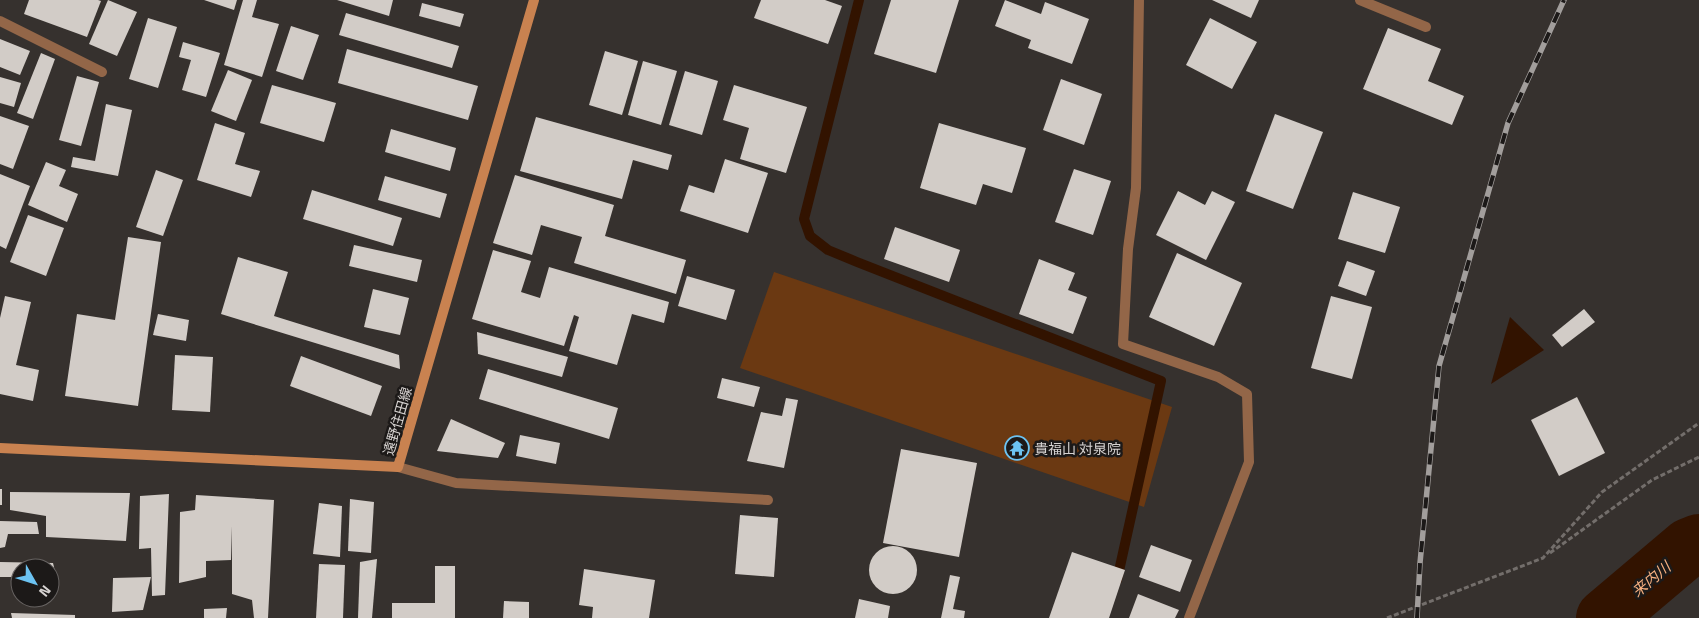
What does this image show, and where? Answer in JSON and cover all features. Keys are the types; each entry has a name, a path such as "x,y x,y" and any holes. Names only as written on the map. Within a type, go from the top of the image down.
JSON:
{"main road":[{"name":"遠野住田線","path":"0,448 398,467 534,0"}],"street":[{"path":"1139,0 1136,188 1128,249 1123,344 1218,376 1247,394 1249,462 1189,618"},
{"path":"1360,0 1426,27"},
{"path":"0,21 102,72"},
{"path":"398,467 456,483 768,500"}],"path":[{"path":"1543,558 1602,492 1699,423"},
{"path":"1387,618 1543,558 1652,480 1699,457"}],"shaded area":[{"path":"774,272 1172,407 1144,507 740,368"},
{"path":"1510,317 1544,350 1491,384"}],"building":[{"path":"29,0 101,1 87,37 24,14"},
{"path":"108,0 137,12 117,56 89,44"},
{"path":"204,0 237,0 234,10"},
{"path":"243,0 257,0 252,17 279,24 262,77 224,65"},
{"path":"337,0 393,0 389,16"},
{"path":"761,0 825,0 842,6 828,44 754,18"},
{"path":"891,0 959,0 936,73 874,54"},
{"path":"1005,0 1041,14 1045,2 1089,19 1072,64 1028,48 1031,40 995,26"},
{"path":"1212,0 1259,0 1251,18"},
{"path":"422,3 464,14 460,27 419,16"},
{"path":"346,13 459,46 452,68 339,35"},
{"path":"148,18 177,27 158,88 129,79"},
{"path":"1210,18 1257,42 1232,89 1186,65"},
{"path":"291,26 319,35 303,80 276,71"},
{"path":"1388,28 1441,49 1428,81 1464,96 1452,125 1363,89"},
{"path":"0,39 30,51 20,75 0,67"},
{"path":"183,42 220,53 206,97 182,90 191,60 179,57"},
{"path":"347,49 478,86 468,120 338,83"},
{"path":"605,51 638,61 622,115 589,105"},
{"path":"41,53 55,59 33,119 17,113"},
{"path":"643,61 677,71 661,125 628,115"},
{"path":"228,70 252,80 236,121 211,111"},
{"path":"685,71 718,81 702,135 669,125"},
{"path":"77,76 99,82 81,146 59,140"},
{"path":"0,77 21,83 14,107 0,103"},
{"path":"1061,79 1102,94 1084,145 1043,130"},
{"path":"272,85 336,103 324,142 260,123"},
{"path":"734,85 807,107 786,173 740,159 749,128 723,120"},
{"path":"106,104 132,110 118,176 71,167 73,157 95,161"},
{"path":"1275,114 1323,132 1293,209 1246,191"},
{"path":"0,116 29,126 13,169 0,164"},
{"path":"536,117 672,155 668,170 633,160 622,199 520,171"},
{"path":"215,123 245,133 235,164 260,171 251,197 197,180"},
{"path":"939,123 1026,148 1012,193 983,184 976,205 920,188"},
{"path":"391,129 456,148 450,171 385,152"},
{"path":"725,159 768,173 748,233 680,211 689,185 714,193"},
{"path":"46,162 66,170 59,186 78,194 67,222 28,205"},
{"path":"1074,169 1111,181 1093,235 1055,222"},
{"path":"156,170 183,180 163,236 136,227"},
{"path":"0,174 30,186 6,249 0,246"},
{"path":"515,175 614,205 605,236 686,260 676,294 574,263 582,237 541,225 532,255 493,243"},
{"path":"385,176 447,194 440,218 378,200"},
{"path":"312,190 402,218 393,246 303,219"},
{"path":"1178,191 1205,205 1212,191 1235,202 1206,260 1156,235"},
{"path":"1353,192 1400,207 1385,253 1338,239"},
{"path":"28,215 64,228 46,276 10,262"},
{"path":"895,227 960,250 949,282 884,259"},
{"path":"128,237 161,242 138,406 65,396 77,314 115,320"},
{"path":"354,245 422,260 417,282 349,266"},
{"path":"493,250 531,261 521,292 540,298 549,267 669,302 664,323 632,314 617,365 569,351 579,317 574,315 564,346 472,319"},
{"path":"1177,253 1242,283 1214,346 1149,317"},
{"path":"238,257 288,272 274,316 399,355 400,369 221,314"},
{"path":"1039,259 1075,273 1068,290 1087,297 1073,334 1019,314"},
{"path":"1347,261 1375,271 1366,296 1338,286"},
{"path":"687,276 735,290 726,320 678,306"},
{"path":"373,289 409,298 400,335 364,327"},
{"path":"5,296 31,302 16,365 39,370 33,401 0,394 0,318"},
{"path":"1331,296 1372,307 1352,379 1311,368"},
{"path":"1584,309 1595,322 1562,347 1552,335"},
{"path":"158,314 189,320 186,341 153,335"},
{"path":"477,332 568,357 562,377 478,354"},
{"path":"175,355 213,357 210,412 172,410"},
{"path":"301,356 382,386 371,416 290,386"},
{"path":"488,369 618,408 609,439 479,399"},
{"path":"722,378 760,387 754,407 717,398"},
{"path":"1577,397 1605,453 1559,476 1531,420"},
{"path":"786,398 798,400 784,468 747,461 761,412 782,416"},
{"path":"451,419 505,443 498,458 437,451"},
{"path":"520,435 560,443 556,464 516,456"},
{"path":"901,449 977,463 959,557 883,543"},
{"path":"0,489 2,489 2,505 0,505"},
{"path":"10,492 130,493 126,541 46,537 46,516 10,510"},
{"path":"169,494 165,595 152,596 151,548 139,549 140,496"},
{"path":"196,495 274,500 268,618 254,618 252,600 232,594 232,526 231,560 206,561 206,577 179,583 180,512 195,510"},
{"path":"350,499 374,502 371,553 348,551"},
{"path":"319,503 342,506 340,557 313,554"},
{"path":"740,515 778,518 774,577 735,574"},
{"path":"0,521 37,522 39,534 8,534 5,547 0,548"},
{"path":"1151,545 1192,560 1180,592 1139,577"},
{"path":"893,546 902,548 910,553 915,561 917,570 915,579 910,587 902,592 893,594 884,592 876,587 871,579 869,570 871,561 876,553 884,548"},
{"path":"1072,552 1125,570 1109,618 1049,618"},
{"path":"377,559 372,618 358,618 360,562"},
{"path":"0,562 10,562 10,577 0,577"},
{"path":"319,564 345,565 343,618 316,618"},
{"path":"435,566 455,566 455,618 392,618 392,603 435,603"},
{"path":"584,569 655,580 649,618 592,618 593,607 579,605"},
{"path":"950,575 960,577 953,609 965,611 964,618 941,618"},
{"path":"151,577 143,610 112,612 113,578"},
{"path":"1138,594 1179,610 1175,618 1129,618"},
{"path":"859,599 890,606 888,618 855,618"},
{"path":"504,601 529,602 529,618 503,618"},
{"path":"227,608 226,618 204,618 204,609"},
{"path":"11,613 75,615 75,618 12,618"}],"waterway":[{"path":"859,0 804,219 810,236 828,250 857,262 1161,381 1117,580"},
{"name":"来内川","path":"1605,618 1689,547 1699,543"}],"railway":[{"path":"1417,618 1420,563 1439,366 1508,123 1564,0"}],"place":[{"name":"貴福山 対泉院","path":"1017,448"}]}
